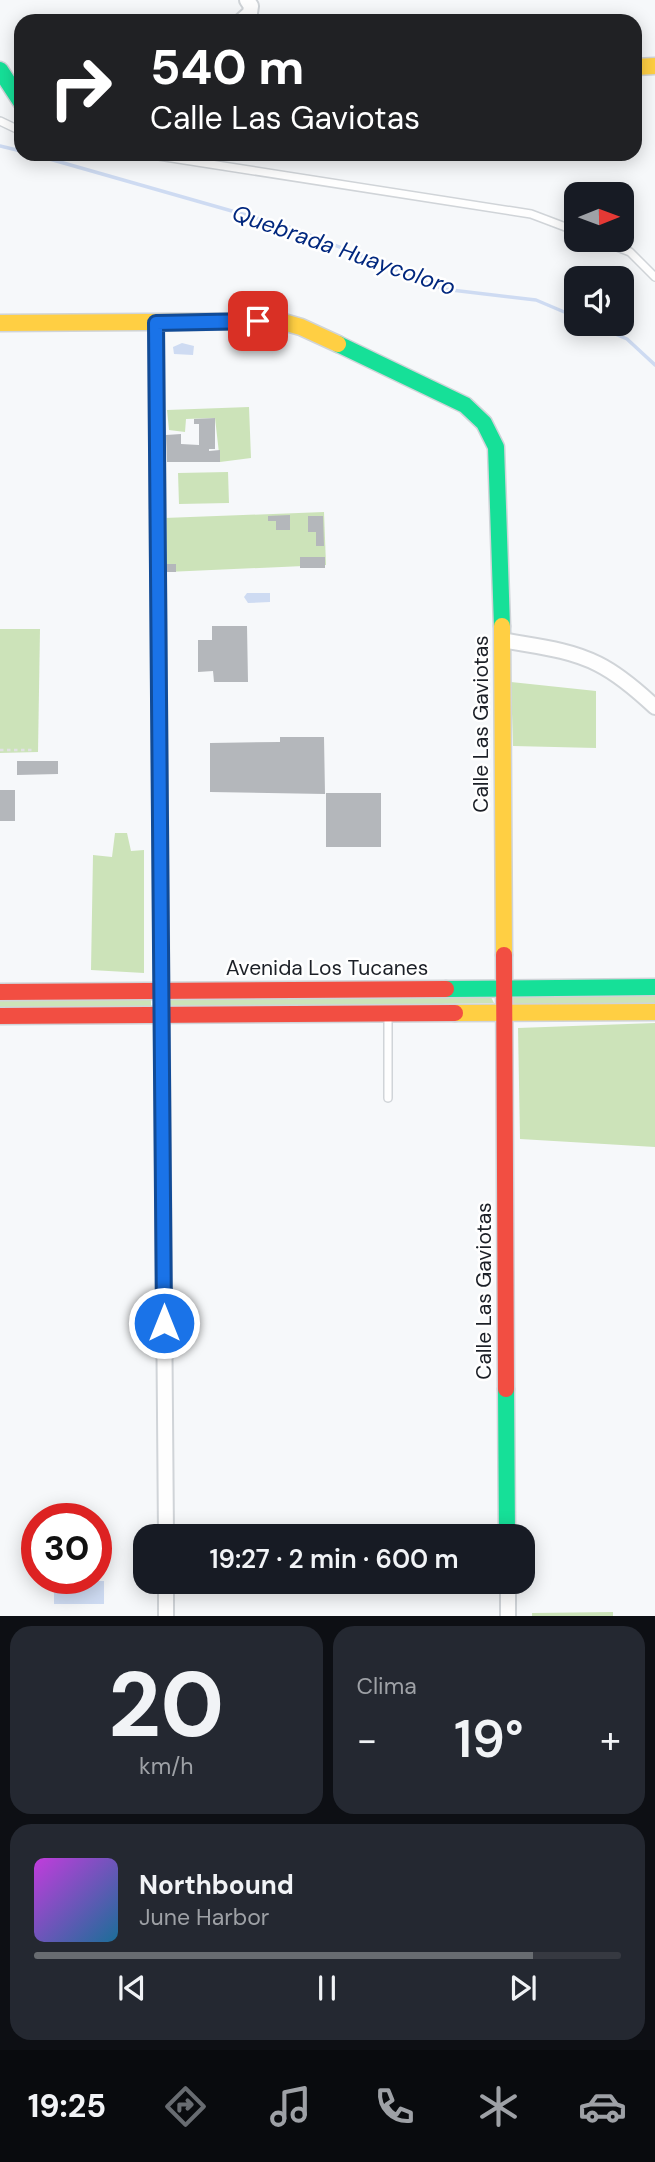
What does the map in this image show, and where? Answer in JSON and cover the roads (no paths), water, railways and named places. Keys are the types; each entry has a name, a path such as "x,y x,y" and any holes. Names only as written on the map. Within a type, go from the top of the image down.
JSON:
{"street":[{"path":"0,71 14,92"},
{"name":"Calle Las Gaviotas","path":"0,323 281,321 301,327 466,405 484,423 496,447 502,640 507,1524"},
{"path":"156,323 166,1524"},
{"path":"502,640 562,652 599,664 655,707"},
{"name":"Avenida Los Tucanes","path":"0,992 655,987"},
{"path":"0,1016 655,1012"},
{"path":"166,1594 166,1616"},
{"path":"508,1594 508,1616"}],"lane":[{"path":"192,161 518,211 564,226"},
{"path":"630,252 655,278"},
{"path":"388,1014 388,1098"}],"water":[{"path":"182,343 194,346 193,355 174,354 173,347"},
{"path":"247,593 270,593 270,602 248,603 244,597"},
{"path":"54,1594 104,1594 104,1604 54,1604"}],"waterway":[{"name":"Quebrada Huaycoloro","path":"0,146 14,149"},
{"name":"Quebrada Huaycoloro","path":"57,161 295,229 443,289 536,300 564,312"},
{"name":"Quebrada Huaycoloro","path":"620,336 627,339 655,365"}]}
